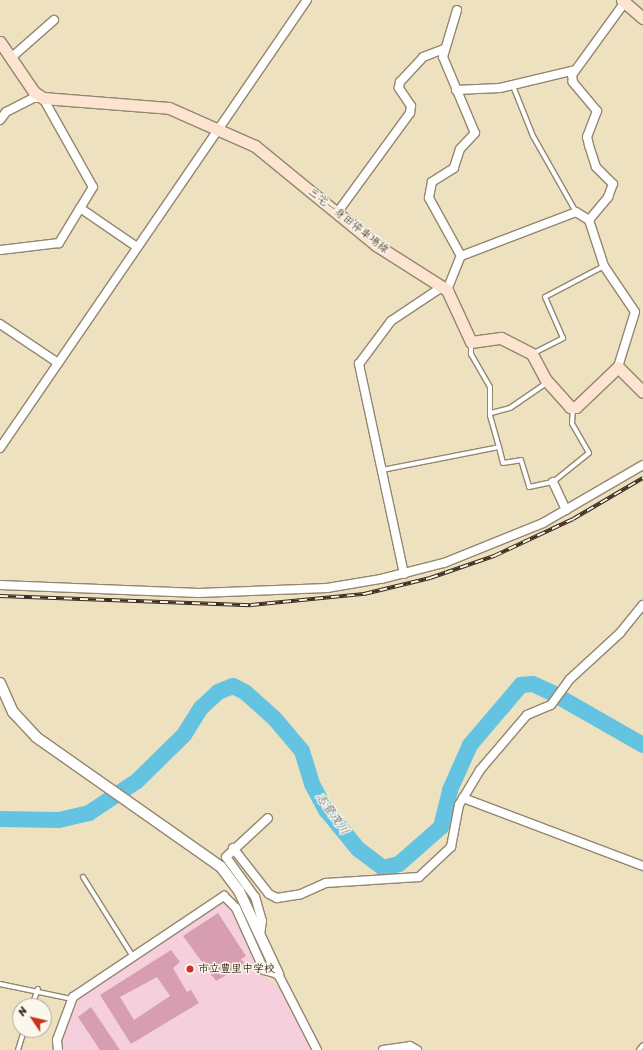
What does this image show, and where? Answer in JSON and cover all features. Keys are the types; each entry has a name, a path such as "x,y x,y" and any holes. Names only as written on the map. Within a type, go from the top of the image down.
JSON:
{"main road":[{"path":"623,1 643,18"},
{"path":"0,42 12,57 34,92 43,98"},
{"name":"三宅一身田停車場線","path":"43,98 169,108 255,146 376,246 445,288"},
{"path":"445,288 471,342 500,338 532,354 548,382 566,405 573,408 618,367 643,392"}],"street":[{"path":"0,448 308,0"},
{"path":"589,220 608,197 613,184 596,167 588,137 597,110 573,82 575,70 623,1"},
{"path":"457,10 444,49 443,57 474,133 460,149 454,168 432,182 429,198 460,256"},
{"path":"12,57 54,20"},
{"path":"337,213 410,113 411,106 399,88 400,82 427,54 444,49"},
{"path":"456,90 513,86 575,70"},
{"path":"0,120 3,112 34,98 43,98 93,187 58,243 0,250"},
{"path":"80,208 137,247"},
{"path":"404,574 359,364 392,321 445,288 460,256 576,212 589,220 604,266 635,312 618,367"},
{"path":"0,324 58,364"},
{"path":"0,585 199,593 327,588 404,574 481,549 566,510 643,465"},
{"path":"553,482 566,510"},
{"path":"233,848 269,894 277,898 301,894 326,883 414,879 434,866 451,847 463,798 480,770 525,718 551,705 562,689 620,633 643,605"},
{"path":"0,683 13,712 28,730 221,867 239,890 278,974 317,1050"},
{"path":"463,798 643,866"},
{"path":"260,935 262,921 255,897 226,857 233,848 268,818"},
{"path":"58,1050 57,1040 72,999 132,955 224,896 236,908 264,970 278,974"},
{"path":"383,1050 410,1046 417,1050"}],"lane":[{"path":"513,86 533,136 576,212"},
{"path":"532,354 563,338 545,297 604,266"},
{"path":"471,342 471,354 490,387 491,413 503,463 521,460 529,487 553,482 589,453 572,423 573,408"},
{"path":"491,413 510,408 548,382"},
{"path":"381,470 498,447"},
{"path":"83,876 132,955"},
{"path":"0,984 38,989 72,999"},
{"path":"35,998 38,989"},
{"path":"18,1050 22,1038"},
{"path":"639,1050 643,1045"}],"shaded area":[{"name":"市立豊里中学校","path":"221,902 227,903 236,914 265,977 282,989 313,1050 62,1050 60,1040 78,997"}],"building":[{"path":"218,913 246,956 241,959 245,964 216,981 183,936"},
{"path":"171,950 180,962 173,968 187,992 191,990 199,1003 131,1044 100,995","holes":["157,977 170,996 134,1020 120,997"]},
{"path":"91,1007 120,1050 100,1050 78,1017"}],"waterway":[{"name":"志登茂川","path":"0,819 59,820 89,813 137,781 184,735 201,708 218,692 233,686 245,692 275,719 302,751 312,784 326,810 358,849 383,868 399,864 441,827 450,790 470,745 521,685 533,684 552,693 643,745"}],"railway":[{"path":"0,596 251,605 364,594 430,578 494,556 573,519 643,478"}],"place":[{"name":"市立豊里中学校","path":"190,969"}]}
